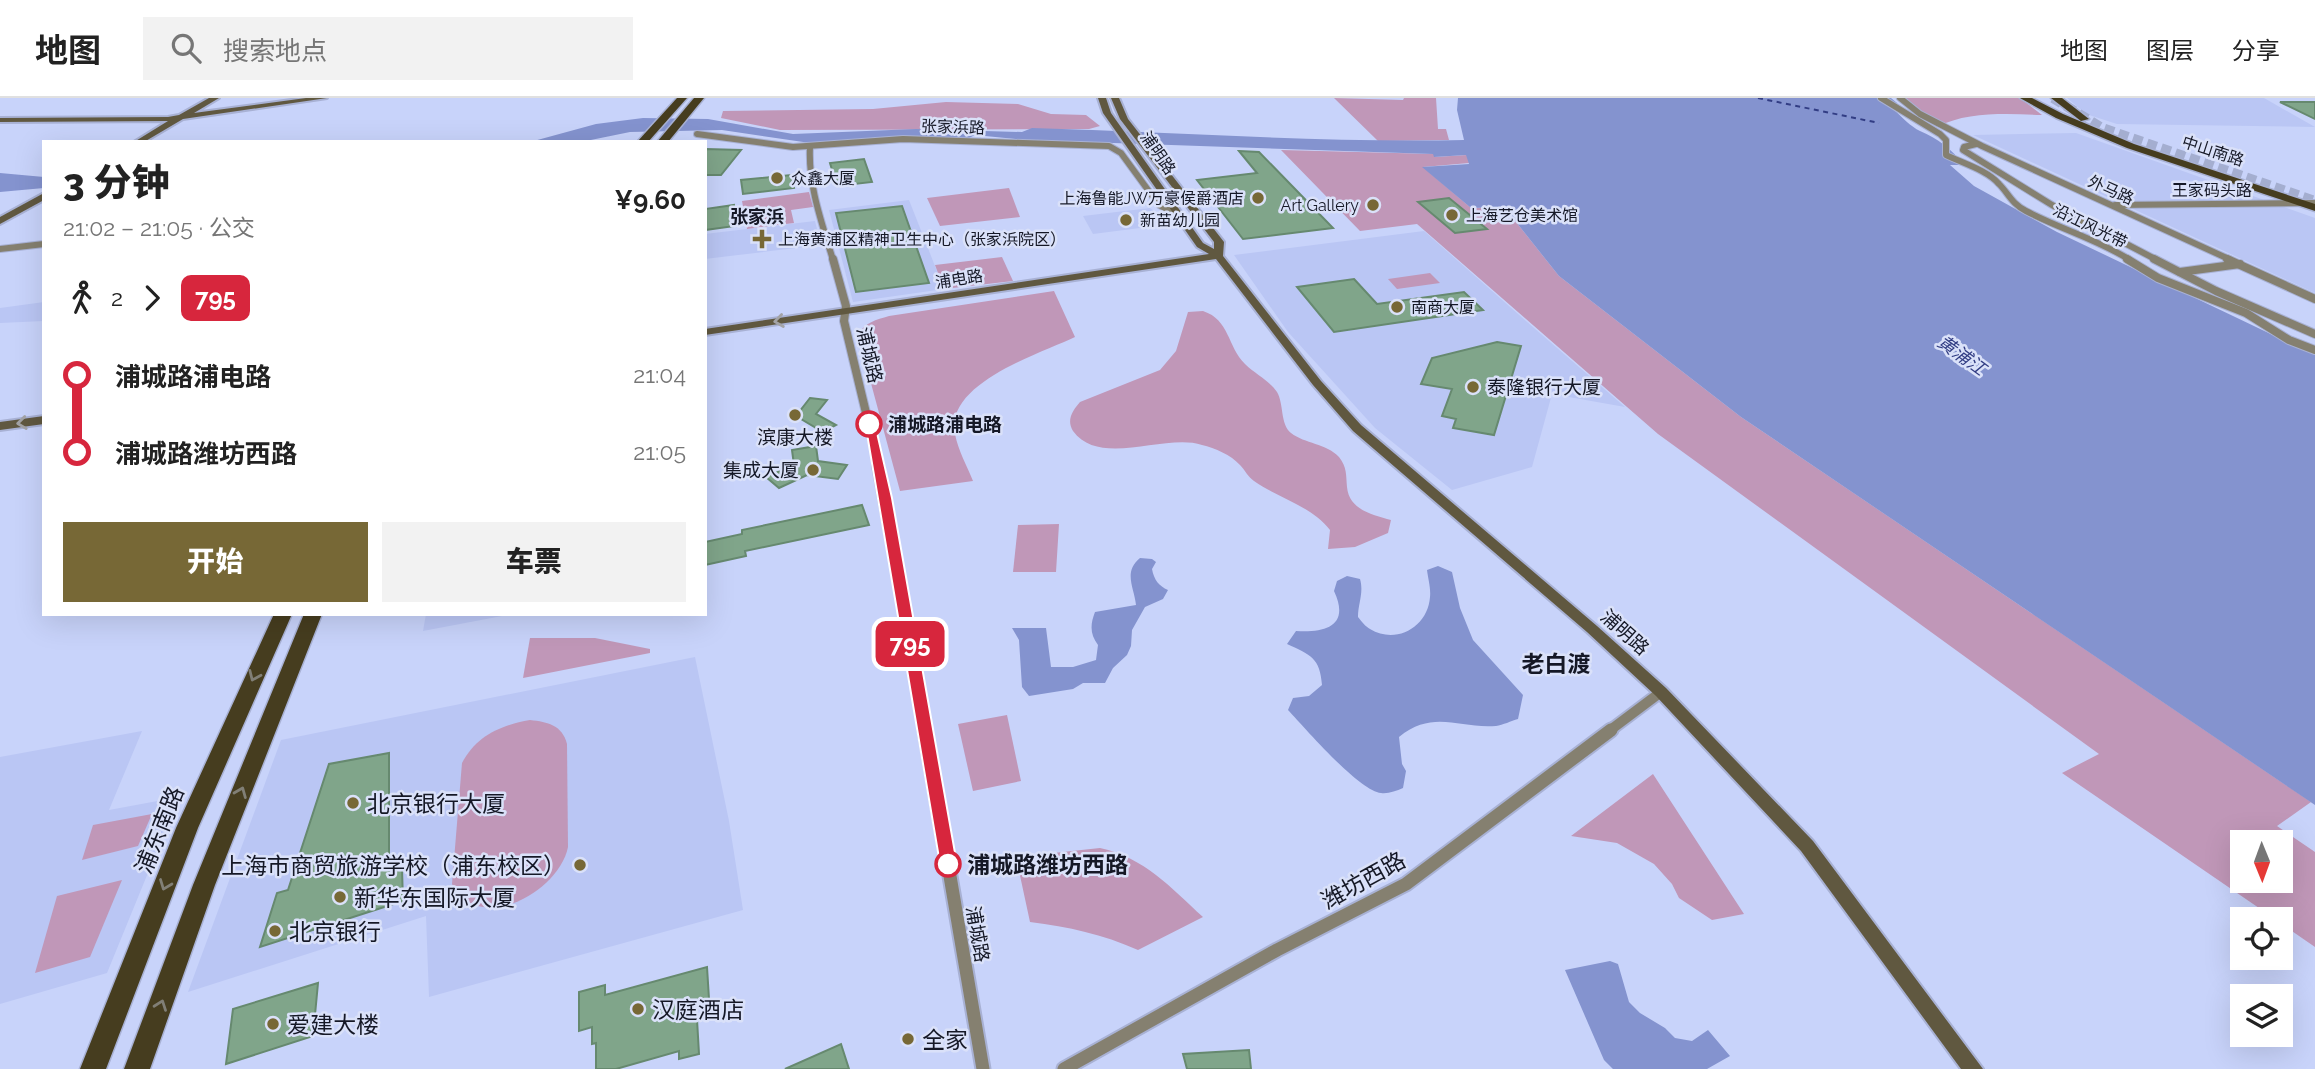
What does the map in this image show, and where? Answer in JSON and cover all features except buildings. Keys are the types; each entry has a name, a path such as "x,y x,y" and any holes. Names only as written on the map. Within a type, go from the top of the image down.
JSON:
{"main road":[{"path":"141,140 215,98"},
{"path":"0,120 180,117 323,98"},
{"path":"645,139 682,98"},
{"path":"665,139 699,98"},
{"name":"浦明路","path":"1102,98 1111,118 1200,245 1218,256 1317,383 1357,428 1592,629 1661,692 1807,846 1973,1069"},
{"name":"浦明路","path":"1115,98 1124,119 1219,242 1218,256"},
{"name":"中山南路","path":"2025,98 2076,126 2114,141 2303,204 2315,204"},
{"name":"中山南路","path":"2037,98 2064,116 2114,141"},
{"name":"中山南路","path":"2046,98 2102,130 2315,204"},
{"name":"中山南路","path":"2056,98 2102,130"},
{"path":"0,221 42,197"},
{"name":"浦电路","path":"707,332 1218,256"},
{"path":"0,426 42,420"},
{"name":"浦东南路","path":"93,1069 187,828 281,616"},
{"path":"137,1069 213,862 312,616"}],"street":[{"name":"沿江风光带","path":"1881,98 1940,134 1946,140 1946,155 1989,176 2000,184 2007,197 2024,210 2107,246 2158,278 2236,309 2289,340 2315,350"},
{"name":"外马路","path":"1900,98 1920,114 1977,144 2315,299"},
{"name":"张家浜路","path":"697,134 810,147 903,139 1109,146 1121,153 1159,205 1179,215"},
{"path":"1977,144 1964,147 1964,150 2052,205 2180,272 2315,334"},
{"name":"浦城路","path":"810,147 809,170 812,186 846,312 844,321 886,498 983,1069"},
{"name":"王家码头路","path":"2110,205 2303,204"},
{"path":"0,249 42,244"},
{"path":"2158,278 2180,272 2240,264"},
{"name":"潍坊西路","path":"1064,1069 1277,950 1406,884 1661,692"}],"shaded area":[{"path":"1334,98 1436,98 1438,129 1446,129 1449,140 1378,141"},
{"path":"1896,98 2020,98 2042,115 1975,116 1937,127"},
{"path":"2067,98 2264,98 2315,127 2117,124 2086,114"},
{"path":"946,102 1018,104 1051,114 1086,115 1100,126 1089,129 780,130 721,118 723,111 873,109"},
{"path":"2076,133 2315,218 2315,293 1973,135"},
{"path":"1281,150 1434,154 1435,157 1467,155 1469,163 1423,167 1471,208 1504,207 1559,276 1741,417 2311,802 2277,826 2283,830 2230,830 2230,888 2062,773 2099,754 1658,434 1417,224 1360,231"},
{"path":"1009,188 1020,217 940,226 927,198"},
{"path":"809,192 813,207 791,210 794,223 747,229 742,201"},
{"path":"909,200 944,289 853,302 829,210"},
{"name":"新苗幼儿园","path":"1150,208 1171,224 1093,234 1083,216"},
{"name":"上海黄浦区精神卫生中心（张家浜院区）","path":"815,221 821,245 707,259 707,234"},
{"path":"1424,231 1625,407 1552,394 1532,467 1452,490 1375,428 1288,332 1234,255"},
{"path":"1002,257 1013,281 944,289 935,265"},
{"path":"1430,273 1440,283 1397,289 1388,279"},
{"path":"1054,291 1075,337 998,372 964,400 956,416 956,440 973,481 900,491 858,335 864,327 889,316"},
{"path":"42,302 42,321 0,323 0,308"},
{"path":"1203,311 1212,315 1223,327 1245,364 1277,392 1285,424 1291,433 1334,452 1339,457 1345,468 1352,501 1363,510 1391,520 1388,533 1355,547 1328,549 1330,530 1322,521 1254,481 1236,461 1223,452 1187,442 1116,449 1099,447 1085,442 1073,431 1070,419 1080,402 1160,370 1176,351 1188,312"},
{"path":"1059,524 1056,572 1013,572 1018,525"},
{"path":"426,616 502,616 423,631"},
{"path":"530,638 595,638 650,649 650,653 523,678"},
{"name":"上海市商贸旅游学校（浦东校区）","path":"695,657 729,821 743,910 429,997 426,916 188,992 281,740"},
{"path":"1007,715 1021,781 973,791 958,724"},
{"path":"530,720 558,729 567,744 568,847 562,864 550,879 534,892 517,902 498,907 480,906 464,899 452,884 462,763 474,746 490,733"},
{"path":"142,731 109,810 179,797 107,973 0,1004 0,757"},
{"path":"1653,774 1744,914 1712,920 1679,898 1672,884 1654,864 1617,843 1571,836"},
{"path":"152,814 138,846 82,860 93,825"},
{"path":"2293,837 2315,852 2315,947 2293,932 2293,907 2257,907 2237,893 2293,893"},
{"path":"1100,848 1144,866 1203,917 1138,950 1085,932 1030,922 1016,857"},
{"path":"122,880 90,957 35,973 57,896"}],"water":[{"name":"黄浦江","path":"1458,98 1891,98 1897,103 1893,109 1906,121 1954,154 1964,165 1950,165 1974,186 2057,232 2315,355 2315,805 1741,417 1559,276 1504,207 1471,208 1422,167 1469,164 1466,155 1434,157 1433,154 1027,140 975,135 969,138 881,137 817,144 722,130 630,132 591,140 537,140 596,124 643,118 708,119 793,134 916,129 1022,132 1032,128 1303,139 1464,140 1457,110"},
{"path":"0,173 42,177 42,188 0,192"},
{"path":"1140,558 1156,562 1152,569 1154,576 1168,590 1163,599 1145,607 1132,630 1131,646 1127,655 1113,668 1105,683 1083,683 1073,689 1029,696 1022,687 1019,640 1012,628 1046,628 1051,667 1073,667 1096,660 1098,645 1092,629 1095,612 1136,605 1131,574"},
{"path":"1438,566 1452,572 1460,608 1473,640 1523,695 1518,719 1496,726 1435,722 1412,729 1399,737 1402,764 1406,771 1403,788 1381,793 1371,790 1346,771 1288,710 1293,698 1309,696 1322,685 1319,669 1313,659 1287,644 1296,631 1317,630 1333,624 1339,612 1334,591 1337,581 1347,576 1360,579 1358,617 1367,627 1390,635 1409,630 1417,625 1428,608 1430,594 1427,570"},
{"path":"1610,961 1618,964 1629,1002 1640,1013 1665,1028 1675,1038 1692,1041 1708,1030 1730,1056 1707,1069 1613,1069 1604,1060 1565,970"}],"ferry route":[{"path":"1758,98 1879,123"}],"tunnel":[{"path":"2053,98 2102,128 2315,201"}],"bus line":[{"name":"795","path":"869,424 886,498 948,864"}],"place":[{"name":"众鑫大厦","path":"777,178"},
{"name":"上海鲁能JW万豪侯爵酒店","path":"1258,198"},
{"name":"Art Gallery","path":"1373,205"},
{"name":"上海艺仓美术馆","path":"1452,215"},
{"name":"新苗幼儿园","path":"1126,220"},
{"name":"上海黄浦区精神卫生中心（张家浜院区）","path":"762,239"},
{"name":"南商大厦","path":"1397,307"},
{"name":"泰隆银行大厦","path":"1473,387"},
{"name":"滨康大楼","path":"795,415"},
{"name":"浦城路浦电路","path":"869,424"},
{"name":"集成大厦","path":"813,470"},
{"name":"北京银行大厦","path":"353,803"},
{"name":"浦城路潍坊西路","path":"948,864"},
{"name":"上海市商贸旅游学校（浦东校区）","path":"580,865"},
{"name":"新华东国际大厦","path":"340,897"},
{"name":"北京银行","path":"275,931"},
{"name":"汉庭酒店","path":"638,1009"},
{"name":"爱建大楼","path":"273,1024"},
{"name":"全家","path":"908,1039"}],"district":[{"name":"张家浜","path":"757,216"},
{"name":"老白渡","path":"1556,663"}]}
